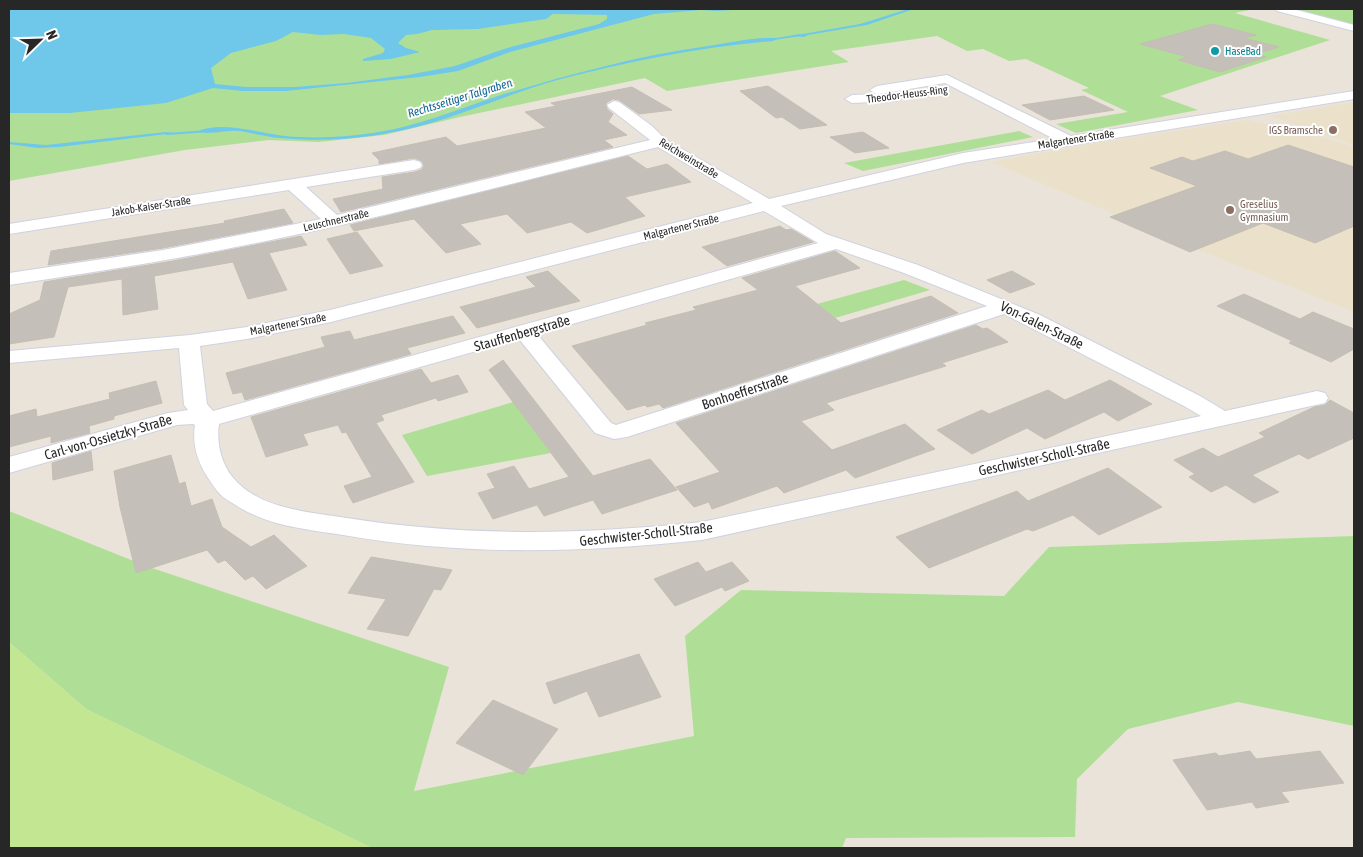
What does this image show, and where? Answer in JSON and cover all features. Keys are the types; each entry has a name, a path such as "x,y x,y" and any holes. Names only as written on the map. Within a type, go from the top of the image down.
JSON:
{"street":[{"path":"1281,9 1354,28"},
{"name":"Theodor-Heuss-Ring","path":"877,90 947,80 1068,141"},
{"name":"Theodor-Heuss-Ring","path":"852,99 885,99 961,87"},
{"name":"Malgartener Straße","path":"9,357 190,341 247,333 332,316 768,205 954,160 1354,95"},
{"name":"Reichweinstraße","path":"614,105 647,128 660,142 768,205"},
{"name":"Leuschnerstraße","path":"9,279 167,255 334,221 660,142"},
{"name":"Jakob-Kaiser-Straße","path":"9,229 137,207 294,185 414,165"},
{"path":"294,185 334,221"},
{"name":"Von-Galen-Straße","path":"768,205 820,238 911,269 1033,319 1192,401 1221,419"},
{"name":"Stauffenbergstraße","path":"208,420 836,244"},
{"name":"Bonhoefferstraße","path":"524,332 603,428 614,432 627,430 1004,307"},
{"path":"190,341 196,405 208,420"},
{"path":"1221,419 1317,398"},
{"name":"Carl-von-Ossietzky-Straße","path":"9,465 176,418 193,417 208,420"},
{"name":"Geschwister-Scholl-Straße","path":"208,420 205,439 212,465 229,490 254,505 281,516 396,535 483,541 564,542 635,538 702,530 1221,419"}],"shaded area":[{"name":"IGS Bramsche","path":"1354,102 1354,145 1271,116"},
{"name":"Greselius Gymnasium","path":"1248,120 1333,140 1354,148 1354,312 1221,259 991,162 1102,142"}],"green space":[{"path":"9,9 1254,9 1235,13 1330,40 1160,96 1198,110 1076,133 1056,124 1128,112 1081,90 1089,88 1026,59 1009,61 983,49 967,51 937,36 831,51 849,62 667,91 645,78 384,135 319,142 269,140 185,150 9,181"},
{"path":"1290,9 1354,9 1354,25"},
{"path":"1019,131 1033,137 863,171 844,163"},
{"path":"904,280 930,290 835,318 817,304"},
{"path":"513,402 551,453 427,476 402,435"},
{"path":"9,511 146,566 449,667 414,791 694,736 685,636 741,590 1004,596 1049,547 1354,536 1354,726 1238,702 1128,729 1077,779 1075,837 846,838 842,848 372,848 86,709 9,642"},
{"path":"9,642 86,709 372,848 9,848"}],"water":[{"path":"9,9 749,9 701,10 654,14 510,52 458,71 420,77 286,91 243,91 213,88 166,103 70,113 9,113","holes":["553,14 607,15 607,19 599,24 507,48 455,66 408,75 295,87 246,87 215,84 211,68 231,53 276,41 293,32 320,35 344,34 371,38 385,49 383,53 363,59 363,61 391,59 420,52 406,48 398,43 406,35 432,30 478,29 546,19"]},
{"path":"908,9 914,9 867,25 804,37 791,36 860,24"},
{"path":"750,39 777,39 773,41 693,51 587,72 545,84 431,123 376,135 319,140 271,137 240,131 208,133 199,131 208,128 230,127 285,136 308,137 344,136 379,132 425,121 498,96 602,67 681,50"},
{"path":"166,132 175,133 59,147 38,148 9,144 9,142 46,145"}],"building":[{"name":"HaseBad","path":"1212,24 1256,35 1244,38 1279,47 1256,54 1266,57 1220,72 1178,60 1187,57 1140,44"},
{"path":"768,86 827,125 800,129 782,117 776,118 740,91"},
{"path":"632,87 672,110 639,114 619,100 613,99 606,103 607,109 613,114 608,122 627,135 604,140 613,147 341,212 333,199 383,189 382,177 415,172 421,170 424,166 422,161 414,158 379,164 379,160 372,153 446,137 457,146 546,128 525,112 556,106 551,103"},
{"path":"1084,96 1114,110 1050,120 1022,105"},
{"path":"863,132 889,148 855,153 830,137"},
{"name":"Greselius Gymnasium","path":"1288,145 1354,167 1354,226 1315,243 1263,223 1190,252 1110,217 1197,186 1150,168 1182,157 1193,161 1225,151 1248,159"},
{"path":"628,156 647,169 667,164 691,182 625,197 645,216 587,233 571,222 527,233 507,214 460,224 481,244 446,253 414,219 354,231 350,225"},
{"path":"284,209 293,223 163,248 48,265 51,251 225,223 224,221"},
{"path":"780,226 786,230 791,229 813,242 727,266 702,247"},
{"path":"357,232 383,266 350,274 327,239"},
{"path":"301,236 307,245 269,253 287,290 248,299 233,262 154,276 158,309 123,315 122,279 68,287 54,337 9,344 9,314 40,300 44,282 173,261"},
{"path":"835,251 860,268 795,286 841,323 931,296 958,313 663,408 659,404 647,407 645,405 627,410 572,346 647,325 645,323 696,310 693,307 758,290 742,278"},
{"path":"548,271 580,301 477,328 460,307 536,287 526,277"},
{"path":"1012,271 1035,284 1010,293 987,280"},
{"path":"1244,294 1300,319 1313,312 1354,329 1354,349 1331,362 1289,343 1292,341 1217,306"},
{"path":"453,316 465,333 407,348 411,354 245,400 242,392 233,394 226,373 325,347 321,337 350,331 354,340"},
{"path":"976,325 983,329 987,328 1008,342 942,363 946,366 826,403 834,410 801,421 832,450 905,424 935,449 855,478 846,470 784,493 777,486 712,509 709,502 694,507 676,487 720,472 676,423"},
{"path":"503,360 593,476 650,459 677,490 602,514 593,500 544,516 537,505 493,519 478,493 495,488 487,474 514,466 529,489 569,477 489,370"},
{"path":"421,369 431,383 458,375 468,392 438,401 436,398 381,415 384,420 376,423 414,482 353,503 344,486 372,477 346,432 342,433 338,425 303,434 308,445 266,457 251,417"},
{"path":"1110,380 1152,404 1118,421 1104,412 1045,439 1027,428 972,454 937,430 982,410 989,414 1048,390 1065,400"},
{"path":"156,381 162,403 114,416 114,419 89,426 90,433 51,443 51,436 9,447 9,416 36,409 37,417 110,399 109,393"},
{"path":"1330,400 1354,413 1354,438 1308,459 1299,454 1252,475 1279,492 1254,503 1226,485 1211,492 1189,477 1195,474 1174,460 1203,448 1218,457 1265,437 1259,433 1314,407 1325,405"},
{"path":"91,451 93,470 53,480 52,463"},
{"path":"171,455 179,484 185,482 191,506 212,499 222,527 251,547 274,535 307,566 266,589 253,576 245,580 225,560 218,563 207,550 136,573 120,507 114,471"},
{"path":"1108,468 1162,507 1099,535 1073,515 1033,531 1027,529 929,568 896,537 1017,491 1028,501"},
{"path":"371,557 452,570 441,590 434,589 408,636 367,629 386,599 348,593"},
{"path":"698,562 706,572 732,562 749,581 725,591 722,587 675,606 654,579"},
{"path":"639,654 661,697 599,717 587,691 554,704 546,683"},
{"path":"493,700 558,729 523,775 456,743"},
{"path":"1250,751 1256,759 1320,751 1344,783 1281,792 1289,802 1256,808 1252,802 1207,810 1173,760 1216,753 1219,756"}],"waterway":[{"name":"Rechtsseitiger Talgraben","path":"767,40 800,35"},
{"name":"Rechtsseitiger Talgraben","path":"167,134 208,131"}],"place":[{"name":"HaseBad","path":"1215,51"},
{"name":"IGS Bramsche","path":"1333,130"},
{"name":"Greselius Gymnasium","path":"1230,210"}]}
